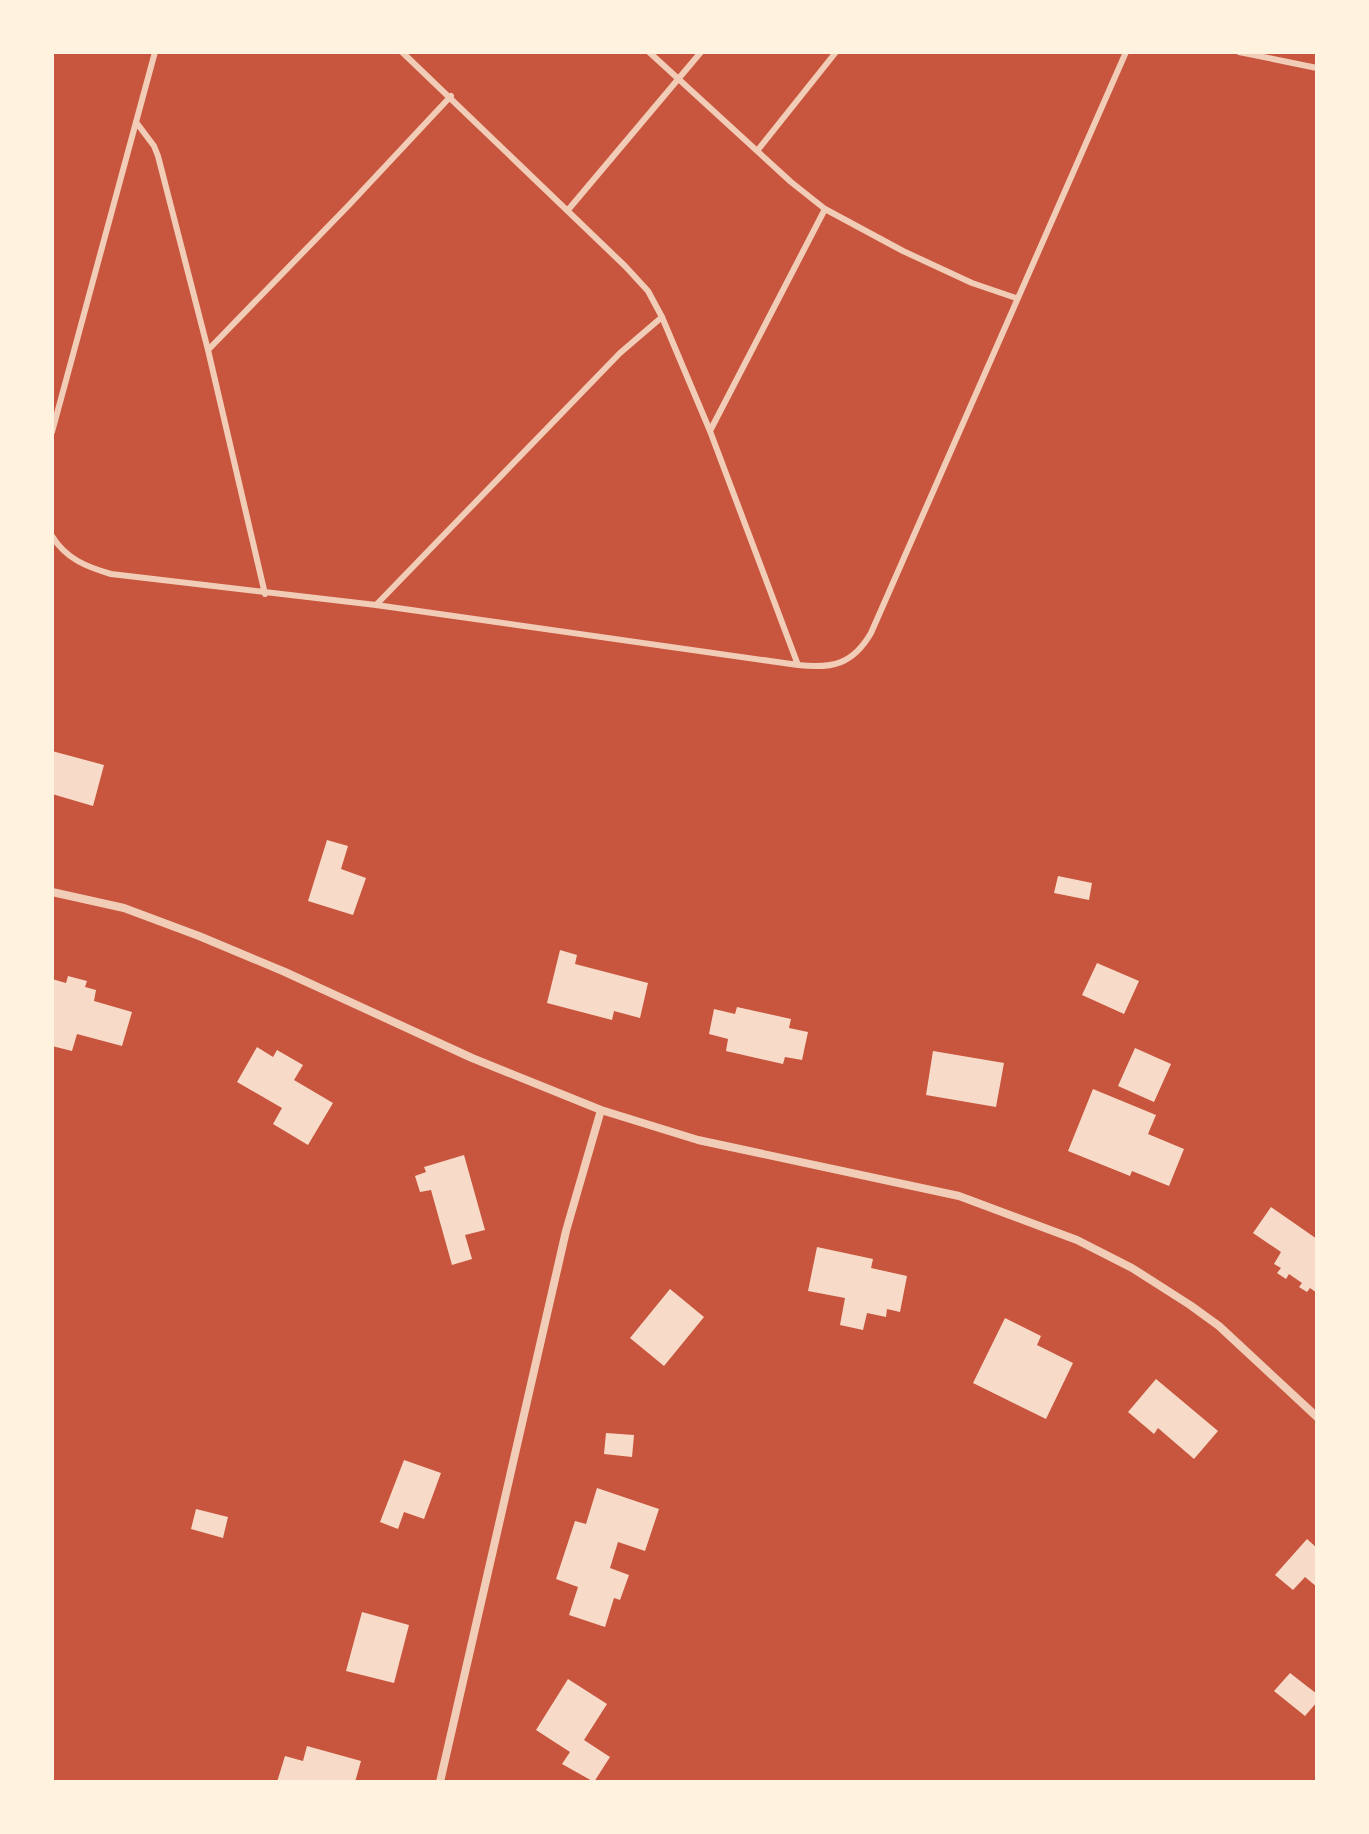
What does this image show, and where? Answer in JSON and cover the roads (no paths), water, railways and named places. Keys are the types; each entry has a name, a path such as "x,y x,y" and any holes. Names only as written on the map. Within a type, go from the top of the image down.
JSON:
{"street":[{"path":"52,892 124,908 199,936 472,1058 601,1110 698,1140 959,1196 1077,1240 1132,1268 1200,1312 1317,1417"},
{"path":"440,1782 566,1231 601,1110"}],"lane":[{"path":"52,432 155,52"},
{"path":"402,52 451,96 648,291 710,431 798,665"},
{"path":"649,52 791,182 825,209 959,277 1016,298"},
{"path":"568,210 701,52"},
{"path":"757,151 836,52"},
{"path":"52,536 83,566 111,574 376,605 818,668 835,665 857,654 864,644 1126,52"},
{"path":"1239,52 1317,68"},
{"path":"208,350 451,96"},
{"path":"136,122 158,156 208,350 265,594"},
{"path":"710,431 825,209"},
{"path":"376,605 620,353 662,317"}]}
